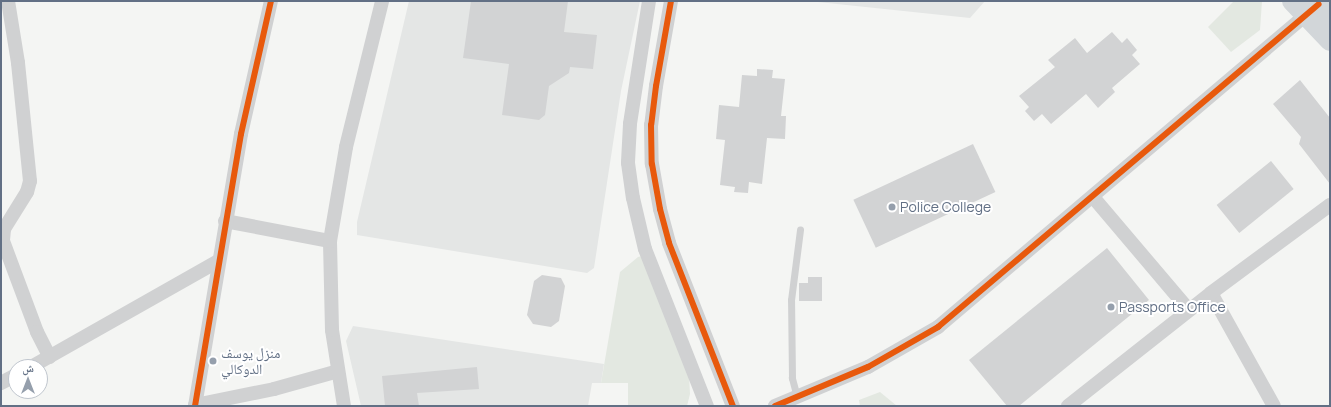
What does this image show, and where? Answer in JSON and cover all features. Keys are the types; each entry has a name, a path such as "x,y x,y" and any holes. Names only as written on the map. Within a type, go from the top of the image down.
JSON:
{"main road":[{"path":"1292,1 1318,9 1330,41"}],"street":[{"path":"8,1 18,63 30,181 27,192 4,229 3,241 37,332 50,356"},
{"path":"271,1 241,134 218,261 195,406 274,389 338,372"},
{"path":"344,406 332,330 330,241 346,147 382,1"},
{"path":"649,1 635,83 630,124 628,163 633,198 645,249 707,406"},
{"path":"672,1 656,86 652,125 652,164 660,209 669,243 733,406"},
{"path":"775,406 868,367 938,327 1318,9"},
{"path":"635,83 656,86"},
{"path":"1093,197 1189,310"},
{"path":"1068,406 1211,293 1330,206"},
{"path":"225,222 330,241"},
{"path":"45,359 218,261"},
{"path":"1211,293 1274,406"}],"lane":[{"path":"797,397 792,378 791,300 800,230"}],"shaded area":[{"path":"409,1 640,1 621,91 594,268 587,273 357,235 357,222"},
{"path":"818,1 985,1 970,18 818,2"},
{"path":"1234,1 1262,1 1260,30 1231,52 1208,27"},
{"path":"642,256 689,375 690,394 687,406 628,406 628,383 601,383 620,272 638,257"},
{"path":"353,326 604,364 601,383 592,383 588,406 361,406 346,341"},
{"path":"880,392 897,406 860,406 859,400"}],"building":[{"path":"471,1 568,1 564,32 597,35 593,69 570,67 569,73 549,86 545,115 539,120 502,115 509,64 463,58"},
{"path":"1112,32 1122,43 1127,38 1137,50 1132,55 1140,64 1112,88 1115,92 1098,108 1086,94 1051,124 1042,114 1034,121 1025,111 1029,107 1019,96 1055,67 1048,60 1075,38 1087,53"},
{"path":"757,69 773,70 772,78 785,79 781,116 786,116 785,139 767,138 762,184 749,182 748,193 734,192 735,187 720,185 725,140 716,139 719,105 739,107 742,75 757,76"},
{"path":"1300,80 1330,118 1330,184 1299,144 1301,137 1273,104"},
{"path":"973,144 995,192 876,248 853,200"},
{"path":"1271,161 1294,189 1239,233 1217,205"},
{"path":"1107,248 1149,300 1019,406 1007,406 969,360"},
{"path":"542,275 561,278 565,286 559,321 551,327 533,324 527,315 534,281"},
{"path":"808,277 822,277 822,301 799,301 799,283 808,283"},
{"path":"477,367 479,389 417,393 419,406 385,406 382,376"}],"cycle path":[{"path":"195,406 241,134 271,1"},
{"path":"671,1 656,86 651,125 652,164 660,209 669,243 733,406"},
{"path":"775,406 868,367 938,327 1319,4"}],"place":[{"name":"Police College","path":"892,207"},
{"name":"Passports Office","path":"1111,307"},
{"name":"منزل يوسف الدوكالي","path":"213,361"}]}
